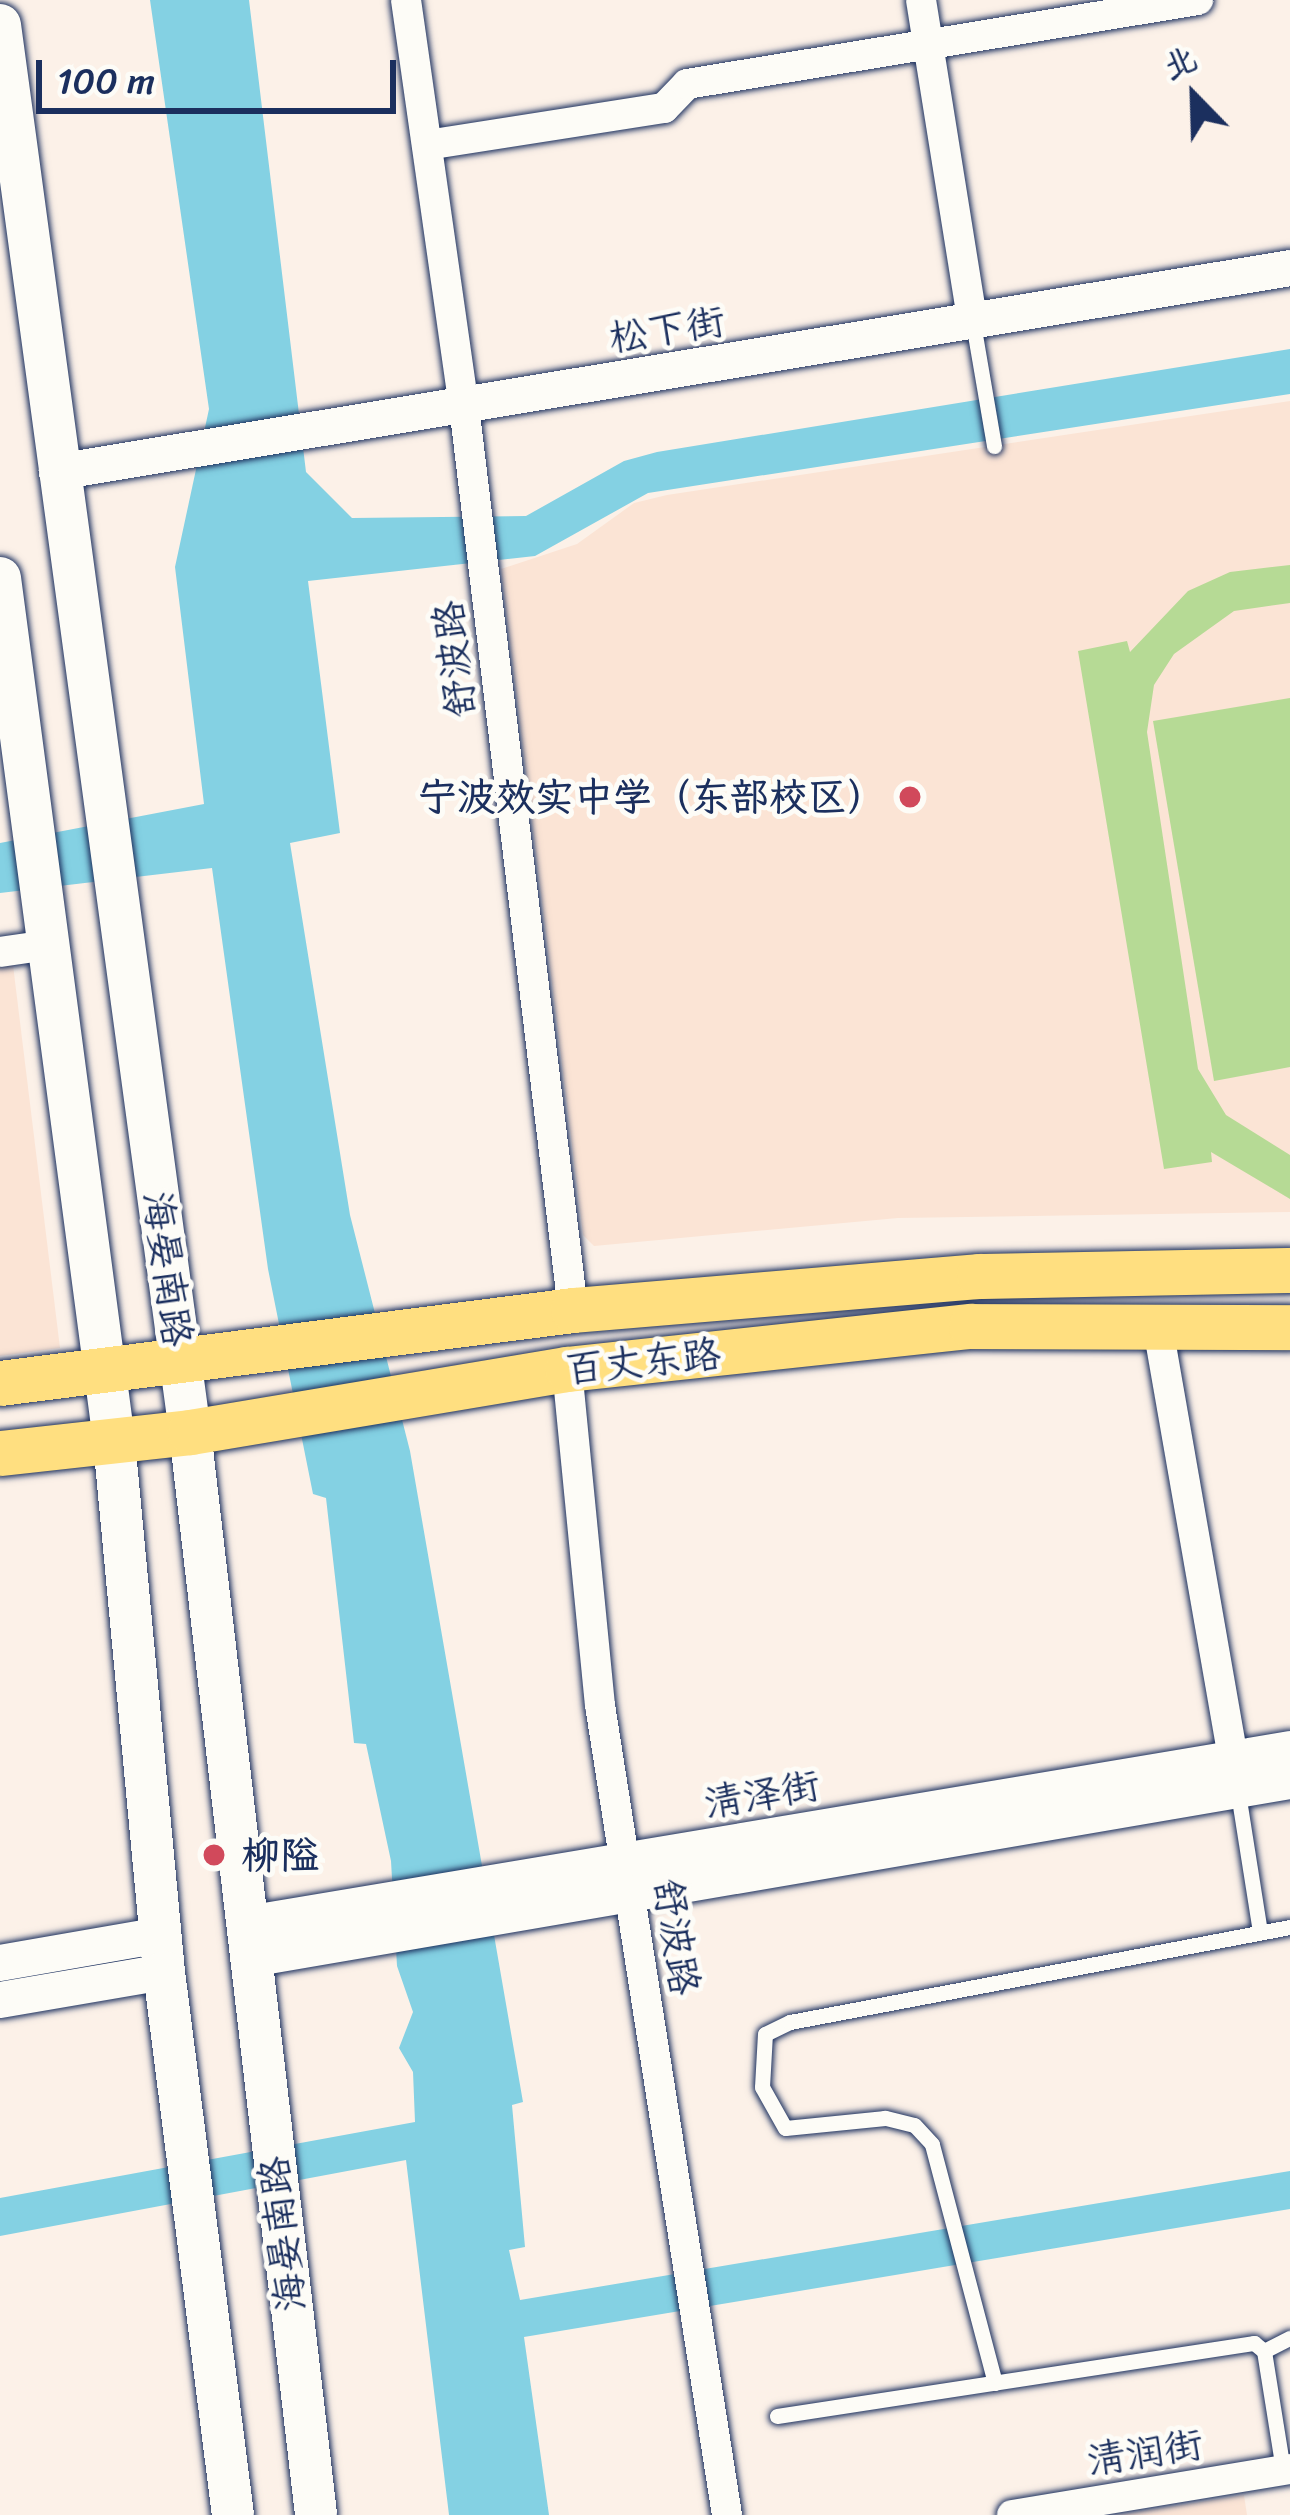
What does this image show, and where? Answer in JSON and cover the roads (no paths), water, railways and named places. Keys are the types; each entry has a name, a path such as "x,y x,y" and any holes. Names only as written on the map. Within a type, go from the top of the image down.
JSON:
{"main road":[{"name":"海晏南路","path":"0,25 190,1432 316,2515"},
{"name":"海晏南路","path":"0,578 114,1441 162,1953 233,2515"},
{"name":"百丈东路","path":"0,1384 573,1310 979,1276 1290,1270"},
{"name":"百丈东路","path":"0,1453 190,1432 568,1369 971,1326 1290,1327"}],"street":[{"name":"舒波路","path":"406,0 464,406 573,1310"},
{"path":"921,0 973,322"},
{"path":"427,145 664,108 687,84 1198,0"},
{"name":"松下街","path":"58,472 1290,268"},
{"path":"0,952 45,925"},
{"path":"1158,1328 1236,1774"},
{"name":"舒波路","path":"568,1369 600,1705 727,2515"},
{"name":"清泽街","path":"249,1942 1236,1774 1290,1749"},
{"name":"清泽街","path":"1236,1774 1290,1781"},
{"path":"0,1963 162,1953"},
{"path":"0,2000 162,1953"},
{"name":"清润街","path":"1012,2515 1287,2469"}],"lane":[{"path":"973,322 994,446"},
{"path":"1236,1774 1260,1932"},
{"path":"995,2383 932,2144 914,2125 885,2118 784,2128 762,2086 765,2033 790,2021 1290,1927"},
{"path":"1264,2351 1290,2338"},
{"path":"776,2416 1254,2343 1264,2351 1287,2469"}],"water":[{"path":"150,0 249,0 306,472 352,518 526,516 624,461 657,452 1290,349 1290,394 648,493 535,556 308,581 340,833 290,843 350,1215 410,1451 523,2102 512,2105 525,2247 509,2250 520,2300 1290,2171 1290,2209 524,2337 549,2515 449,2515 406,2160 0,2236 0,2198 415,2122 413,2072 399,2048 413,2012 397,1966 391,1861 366,1744 354,1743 326,1498 313,1494 268,1269 212,868 0,893 0,843 204,804 175,567 209,409"}],"place":[{"name":"宁波效实中学（东部校区）","path":"910,797"},
{"name":"柳隘","path":"214,1855"}]}
